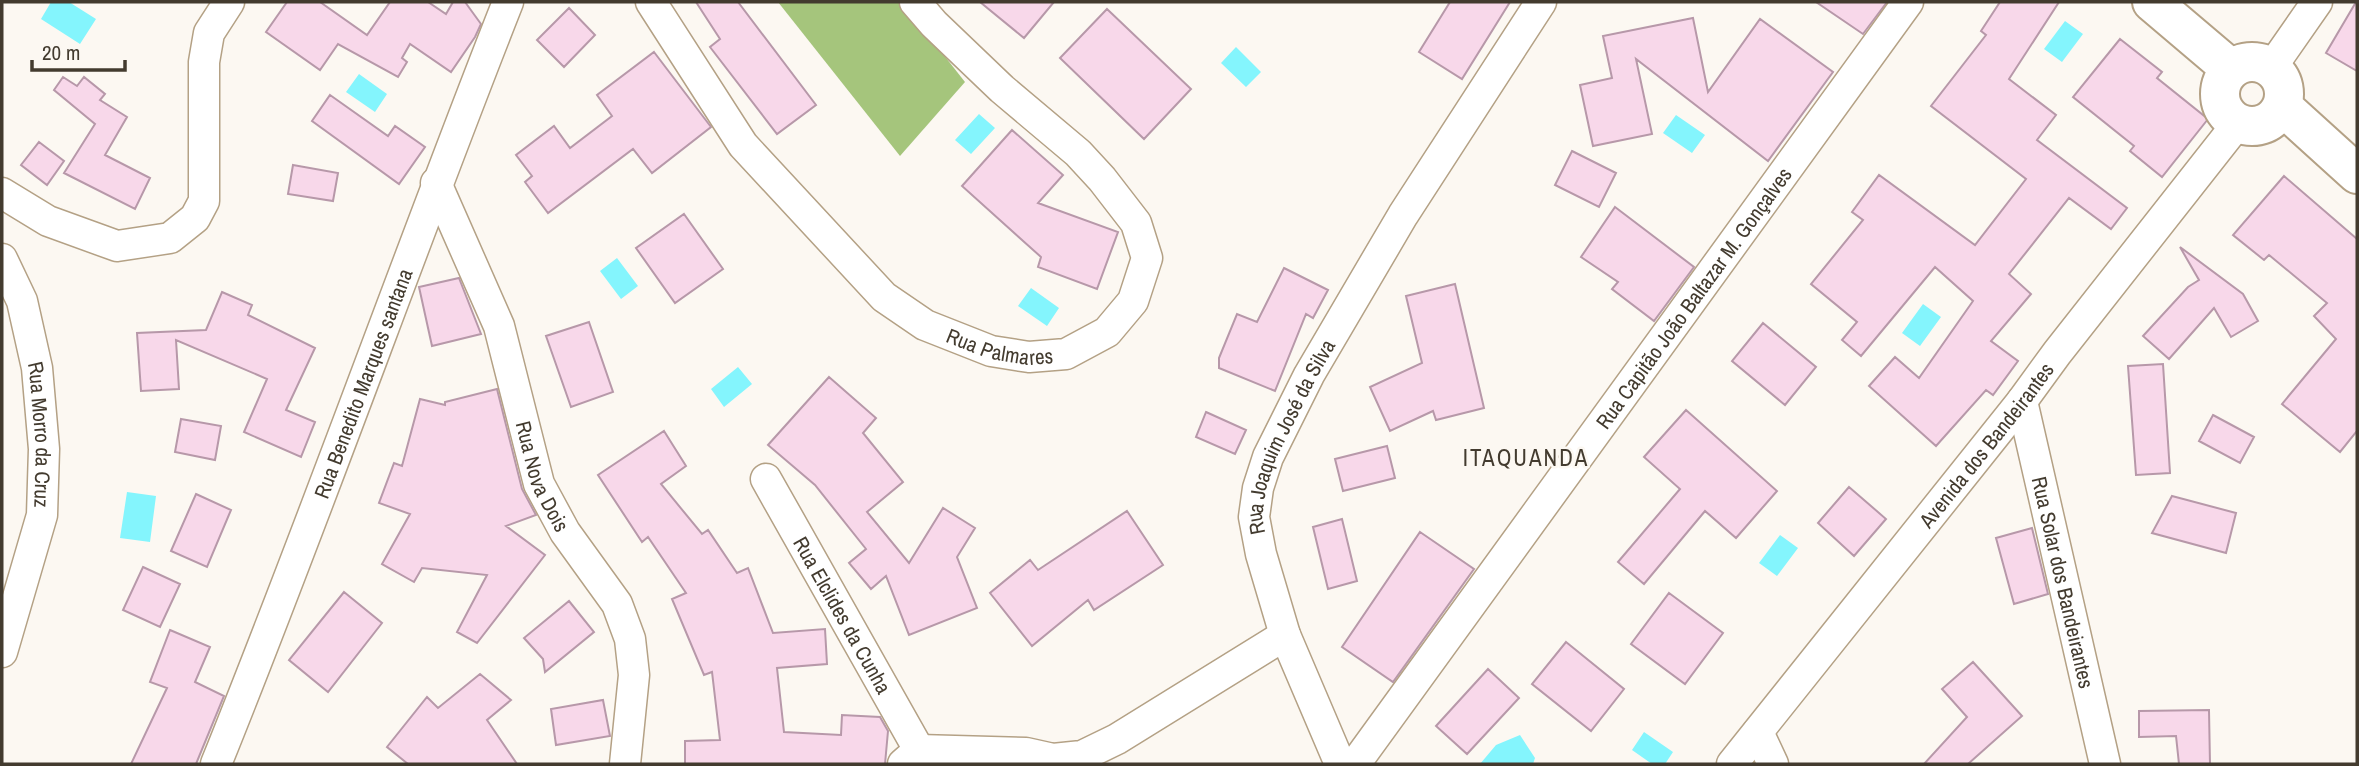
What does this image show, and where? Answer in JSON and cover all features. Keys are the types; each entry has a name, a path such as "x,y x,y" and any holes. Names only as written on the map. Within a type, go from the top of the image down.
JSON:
{"main road":[{"path":"2152,2 2231,69"},
{"path":"2251,62 2271,68 2283,85 2282,106 2268,122 2248,126 2238,123 2223,108 2220,98 2225,77 2231,69 2251,62"},
{"path":"2282,106 2357,174"}],"street":[{"path":"2,193 48,221 117,246 170,238 195,218 204,201 204,62 209,33 229,2"},
{"name":"Rua Benedito Marques santana","path":"216,764 262,650 436,183 508,2"},
{"name":"Rua Palmares","path":"651,2 743,145 884,297 925,325 991,351 1028,357 1066,354 1107,332 1133,301 1147,258 1136,223 1079,153 1002,89 934,24 915,2"},
{"name":"Rua Joaquim José da Silva","path":"1340,764 1285,635 1261,554 1254,517 1258,488 1268,457 1309,375 1403,215 1541,2"},
{"name":"Rua Capitão João Baltazar M. Gonçalves","path":"1355,764 1908,2"},
{"path":"2271,68 2317,2"},
{"name":"Avenida dos Bandeirantes","path":"1732,764 2022,401 2238,123"},
{"name":"Rua Nova Dois","path":"436,183 499,326 539,484 565,532 617,604 630,639 634,675 625,764"},
{"name":"Rua Morro da Cruz","path":"2,259 22,301 37,368 44,449 42,515 2,652"},
{"name":"Rua Solar dos Bandeirantes","path":"2022,401 2105,764"},
{"name":"Rua Elclides da Cunha","path":"766,479 911,757"},
{"path":"911,757 1026,753 1053,759 1082,756 1117,740 1285,635"},
{"path":"1758,732 1773,764"}],"green space":[{"path":"778,2 902,2 965,82 900,156"}],"water":[{"path":"51,2 69,2 96,19 80,44 41,19"},
{"path":"2065,21 2083,34 2062,62 2044,49"},
{"path":"1236,47 1261,72 1246,87 1221,63"},
{"path":"359,74 387,94 375,112 346,92"},
{"path":"979,114 995,128 971,154 955,140"},
{"path":"1676,115 1705,135 1692,153 1663,133"},
{"path":"617,258 638,286 621,299 600,271"},
{"path":"1031,288 1059,308 1047,326 1018,306"},
{"path":"1923,304 1941,317 1920,346 1902,333"},
{"path":"738,367 752,384 724,407 711,389"},
{"path":"127,492 156,496 150,542 120,538"},
{"path":"1780,535 1798,548 1777,576 1759,563"},
{"path":"1644,732 1673,752 1665,764 1652,764 1632,750"},
{"path":"1520,735 1535,758 1533,764 1480,764 1496,745"}],"building":[{"path":"287,2 320,2 367,35 390,2 428,2 446,14 453,2 465,2 481,24 451,72 410,44 402,58 407,62 398,77 338,44 320,70 266,32"},
{"path":"696,2 738,2 816,105 777,134 710,47 720,39"},
{"path":"980,2 1054,2 1024,38"},
{"path":"1450,2 1510,2 1462,79 1419,52"},
{"path":"1816,2 1887,2 1863,34"},
{"path":"2000,2 2059,2 2009,79 2056,115 2037,140 2127,208 2111,229 2069,198 2009,274 2031,294 1991,341 2018,361 1993,395 1986,390 1936,446 1869,386 1895,357 1919,378 1973,301 1935,267 1861,356 1842,340 1857,322 1811,284 1863,220 1852,212 1879,175 1975,245 2026,179 1931,106 1986,35 1981,31"},
{"path":"2357,2 2357,71 2326,53"},
{"path":"569,8 595,35 564,67 537,40"},
{"path":"1107,9 1191,89 1144,139 1060,58"},
{"path":"1693,18 1708,92 1760,19 1833,72 1768,161 1636,59 1652,134 1593,146 1580,85 1612,78 1603,36"},
{"path":"2120,39 2162,72 2157,78 2208,119 2162,177 2130,151 2134,146 2073,97"},
{"path":"654,52 711,127 652,173 633,149 548,213 525,182 532,176 516,155 554,126 570,148 612,116 597,95"},
{"path":"63,77 77,86 84,77 105,94 100,100 127,117 105,155 150,178 135,209 64,173 95,124 54,90"},
{"path":"330,95 388,136 395,126 425,147 399,184 312,121"},
{"path":"1012,130 1063,175 1038,203 1118,232 1097,289 1038,267 1041,257 962,186"},
{"path":"39,142 64,161 47,185 21,165"},
{"path":"1572,151 1616,173 1599,207 1555,185"},
{"path":"293,165 338,173 333,201 288,194"},
{"path":"2284,176 2357,239 2357,431 2340,452 2282,404 2336,339 2314,316 2327,303 2269,255 2264,260 2233,235"},
{"path":"1615,207 1694,267 1654,321 1612,289 1618,282 1581,257"},
{"path":"684,214 723,269 675,303 636,248"},
{"path":"2180,247 2243,294 2258,321 2231,337 2214,308 2169,359 2143,336 2188,287 2199,280"},
{"path":"1284,268 1328,290 1313,318 1306,314 1275,391 1219,368 1219,358 1237,314 1257,322"},
{"path":"459,278 481,334 432,346 419,287"},
{"path":"1455,284 1484,408 1436,420 1433,411 1390,431 1370,387 1422,363 1406,296"},
{"path":"222,292 252,305 248,315 315,348 286,410 315,422 301,457 244,432 267,379 176,340 179,389 141,391 137,333 206,330"},
{"path":"589,322 613,392 571,407 546,336"},
{"path":"1763,323 1816,367 1785,405 1732,361"},
{"path":"2163,364 2170,473 2136,475 2128,366"},
{"path":"829,377 876,418 863,433 903,482 867,512 909,563 943,508 975,528 957,557 977,608 909,635 886,576 871,589 849,563 866,549 815,485 768,445"},
{"path":"497,389 522,489 536,515 506,526 545,555 477,643 457,632 487,575 422,568 414,582 382,564 410,514 379,503 394,463 402,466 420,399 445,405 445,402"},
{"path":"1686,410 1777,491 1736,538 1705,511 1644,584 1618,562 1680,489 1644,457"},
{"path":"1206,412 1246,430 1235,454 1196,437"},
{"path":"2213,415 2254,437 2240,463 2199,441"},
{"path":"181,419 221,426 215,460 175,452"},
{"path":"664,431 686,466 661,484 702,534 708,530 737,573 748,568 773,633 825,629 827,664 777,668 784,732 841,735 842,715 880,717 888,731 885,764 685,764 685,741 720,740 712,672 704,675 672,599 686,593 648,537 642,542 598,475"},
{"path":"1387,446 1395,478 1343,491 1335,459"},
{"path":"1849,487 1886,519 1854,556 1818,523"},
{"path":"196,494 231,510 207,567 171,551"},
{"path":"2172,496 2236,513 2226,553 2152,533"},
{"path":"1127,511 1163,565 1094,610 1088,600 1032,646 990,593 1030,560 1038,570"},
{"path":"1342,519 1357,581 1328,589 1313,527"},
{"path":"2032,528 2048,594 2014,604 1996,538"},
{"path":"1420,532 1474,569 1393,682 1342,647"},
{"path":"143,567 180,584 160,627 123,610"},
{"path":"344,592 382,623 328,692 289,660"},
{"path":"1669,593 1723,633 1685,684 1631,644"},
{"path":"569,601 594,632 545,672 543,659 524,638"},
{"path":"170,630 210,647 195,682 224,696 196,764 131,764 167,688 150,682"},
{"path":"1566,642 1624,689 1591,731 1532,684"},
{"path":"1973,662 2022,716 1968,764 1924,764 1967,717 1942,689"},
{"path":"1488,669 1519,698 1467,754 1436,726"},
{"path":"480,674 511,700 487,720 517,764 408,764 387,747 427,697 438,708"},
{"path":"603,700 610,736 556,745 551,709"},
{"path":"2209,710 2210,764 2179,764 2176,736 2139,737 2139,711"}],"district":[{"name":"ITAQUANDA","path":"1526,457"}]}
